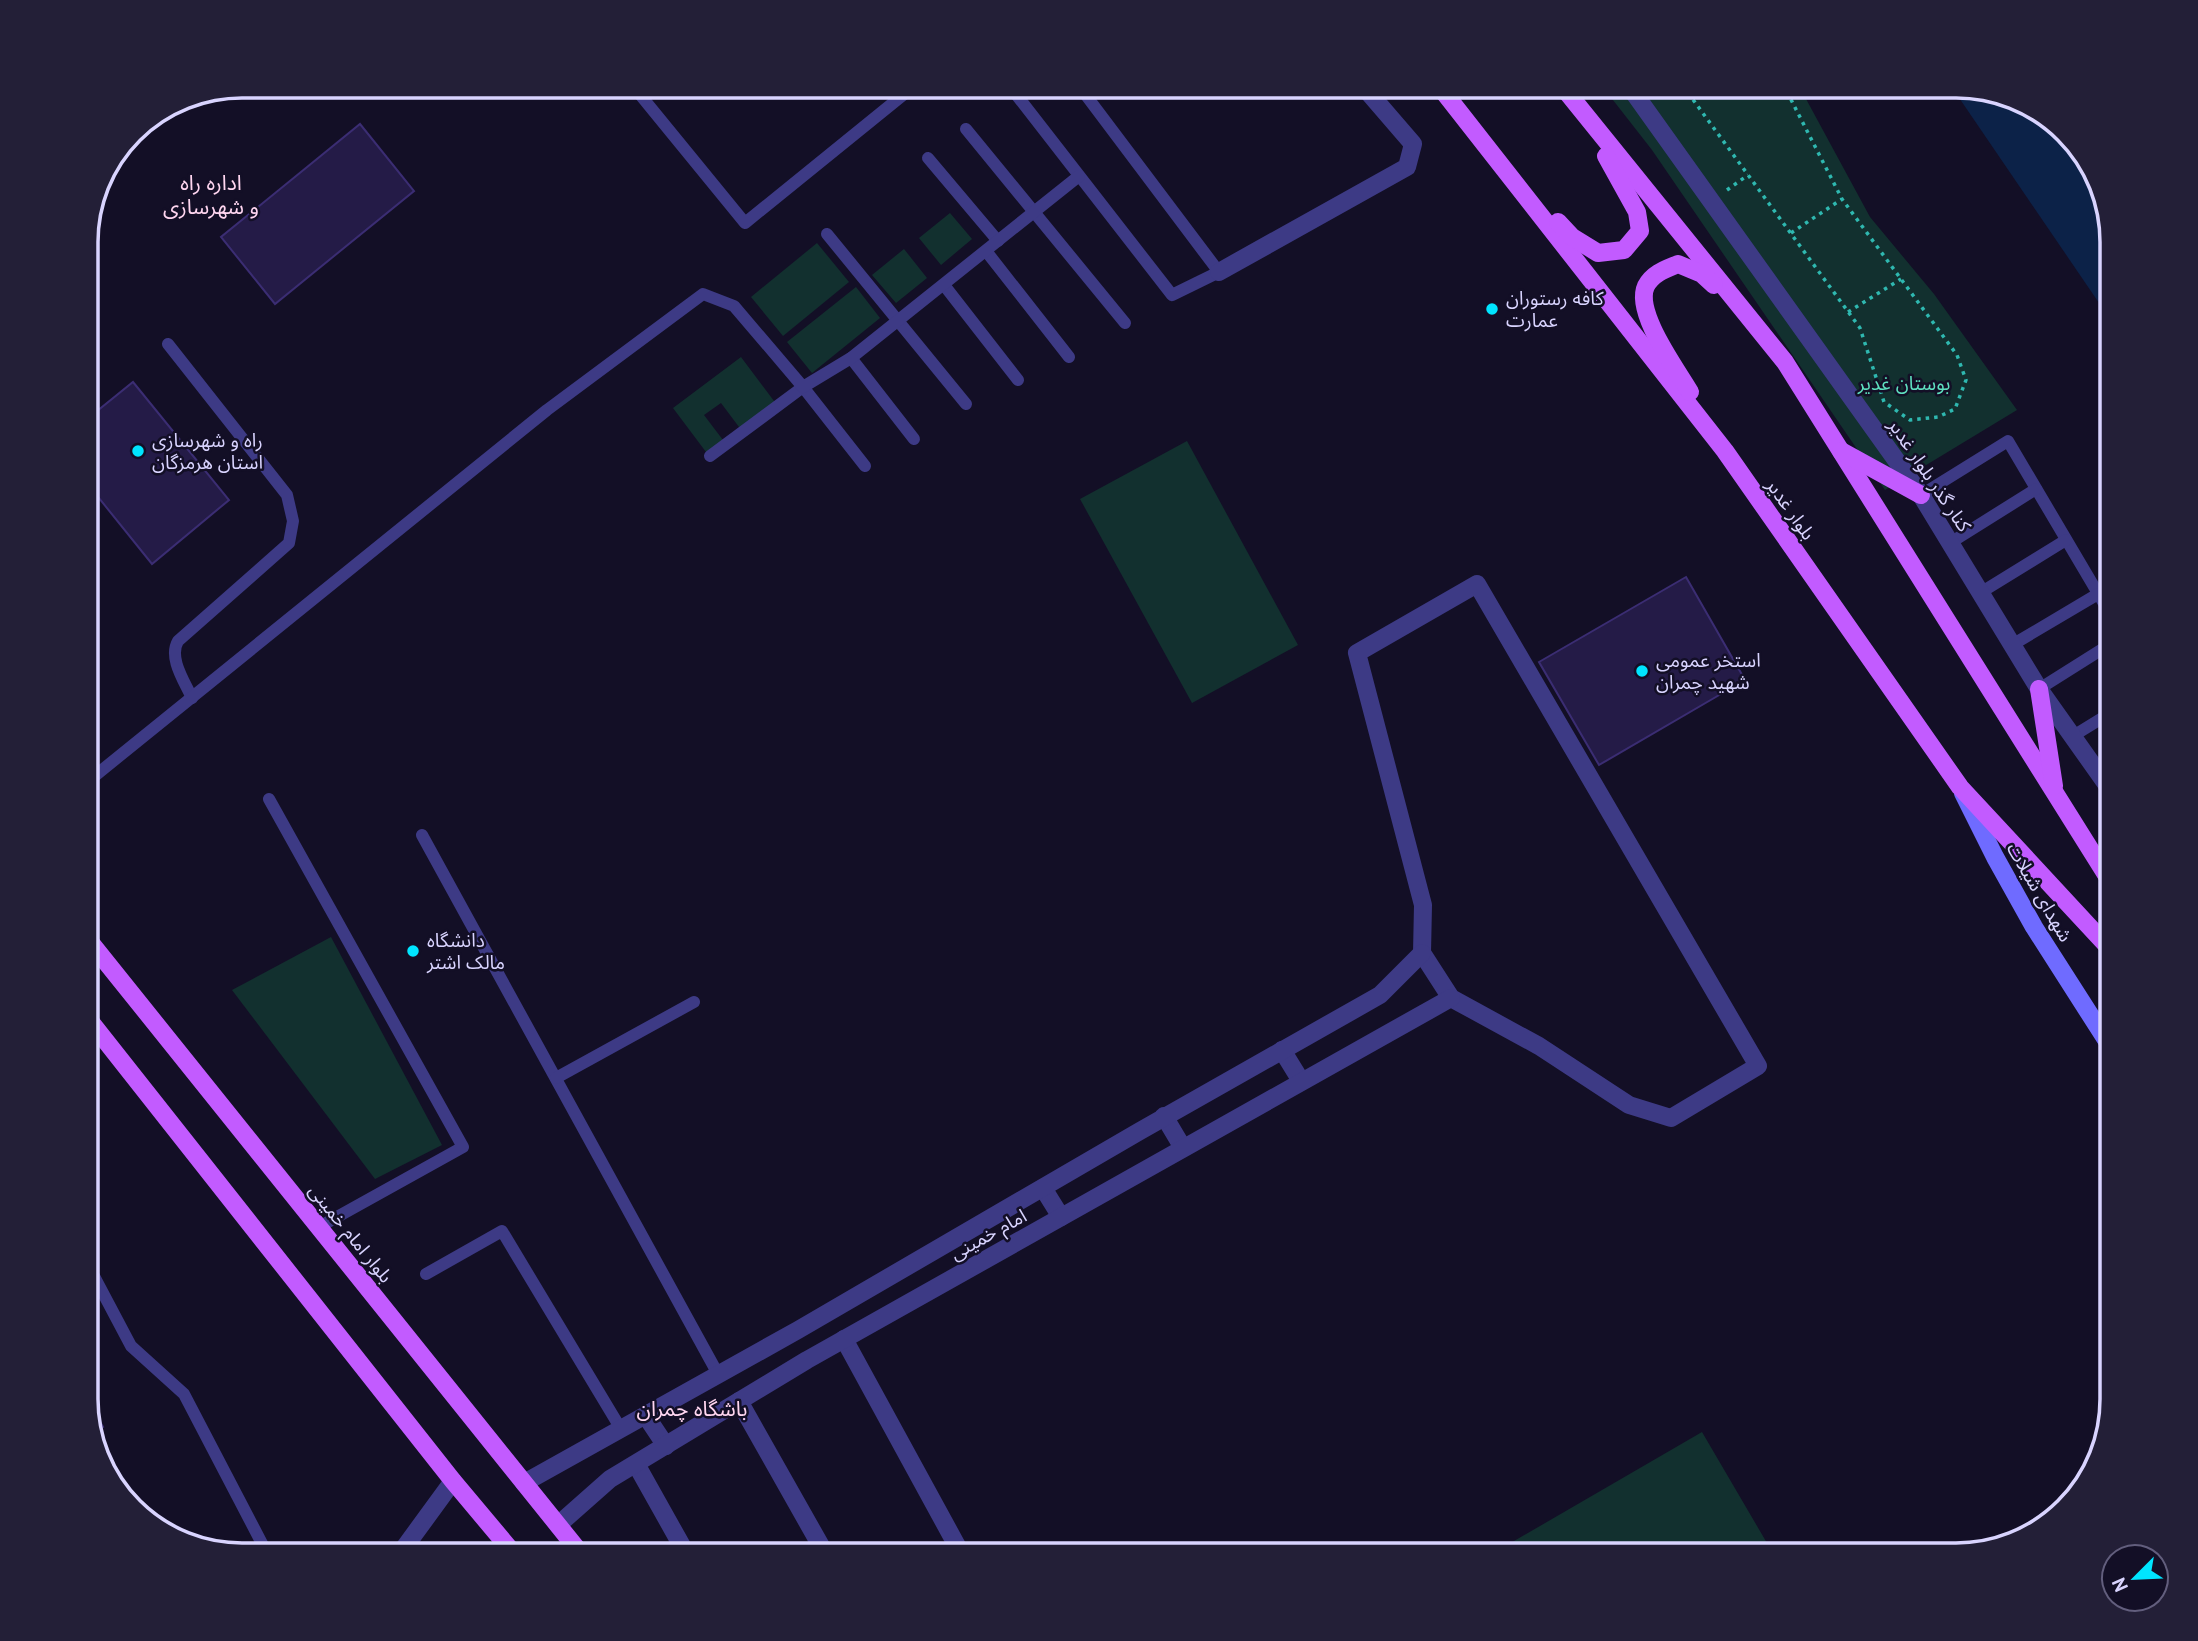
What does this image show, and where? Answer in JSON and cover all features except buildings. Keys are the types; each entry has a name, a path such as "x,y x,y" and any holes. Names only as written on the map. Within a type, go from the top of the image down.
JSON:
{"main road":[{"name":"بلوار غدیر","path":"1449,98 1709,431 1960,787 2100,938"},
{"path":"1500,162 1572,237 1598,253 1624,250 1640,230 1637,212 1619,177 1570,98"},
{"path":"1572,98 1785,362 2100,865"},
{"path":"1709,431 1643,305 1646,286 1659,271 1678,264 1702,274 1731,301 1785,362"},
{"path":"1840,450 1921,495"},
{"path":"2039,689 2055,793"},
{"name":"شهدای شیلات","path":"1960,787 2034,927 2100,1030"},
{"name":"بلوار امام خمینی","path":"98,952 572,1543"},
{"path":"98,1031 504,1543"}],"street":[{"path":"1219,272 1406,167 1413,144 1373,98"},
{"name":"کنار گذر بلوار غدیر","path":"1638,98 1921,495 2039,689 2100,773"},
{"path":"1478,584 1758,1066 1671,1118 1629,1105 1539,1046 1451,998 1422,953 1423,905 1357,653 1478,584"},
{"path":"524,1483 798,1330 1164,1116 1380,995 1422,953"},
{"name":"امام خمینی","path":"558,1525 610,1479 814,1356 1451,998"},
{"path":"1282,1049 1301,1081"},
{"path":"1164,1116 1183,1148"},
{"path":"1043,1188 1061,1217"},
{"path":"917,1262 933,1289"},
{"path":"798,1330 814,1356"},
{"path":"844,1339 955,1543"},
{"path":"739,1401 819,1543"},
{"path":"646,1416 666,1446"},
{"path":"636,1464 680,1543"},
{"path":"408,1543 453,1480"}],"lane":[{"path":"643,98 745,223 899,98"},
{"path":"1019,98 1172,295 1219,272 1088,98"},
{"path":"966,129 1125,323"},
{"path":"928,158 998,241"},
{"path":"710,456 803,387 851,358 1079,176"},
{"path":"828,234 966,404"},
{"path":"986,251 1069,357"},
{"path":"944,285 1018,380"},
{"path":"98,773 547,410 703,294 734,306 865,466"},
{"path":"168,344 287,495 293,521 289,543 173,648 192,698"},
{"path":"851,358 914,439"},
{"path":"1921,495 2008,442 2100,597"},
{"path":"1950,543 2036,489"},
{"path":"1980,593 2066,540"},
{"path":"2012,645 2098,594"},
{"path":"2039,689 2100,651"},
{"path":"2073,736 2100,719"},
{"path":"270,799 463,1147 319,1227"},
{"path":"422,835 718,1374"},
{"path":"556,1079 694,1002"},
{"path":"426,1274 502,1231 621,1429"},
{"path":"98,1284 131,1346 184,1394 262,1543"}],"path":[{"path":"1692,98 1860,328 1884,402 1910,420 1938,417 1955,409 1966,380 1957,355 1842,200 1790,98"},
{"path":"1790,233 1842,200"},
{"path":"1848,312 1900,279"}],"green space":[{"name":"بوستان غدیر","path":"1611,98 1806,98 1870,217 1934,294 2017,410 1885,490 1652,150"},
{"path":"950,213 972,239 941,265 919,238"},
{"path":"817,243 849,282 783,336 751,297"},
{"path":"904,249 927,278 896,303 872,275"},
{"path":"856,287 880,318 812,373 787,342"},
{"path":"741,357 777,405 742,431 721,403 704,415 726,444 709,456 673,408"},
{"path":"1187,441 1298,645 1192,703 1080,499"},
{"path":"331,937 442,1145 375,1179 232,990"},
{"path":"1702,1432 1767,1543 1511,1543"}],"water":[{"path":"1959,98 1993,103 2036,122 2058,140 2081,170 2095,205 2099,224 2100,304"}],"place":[{"name":"کافه رستوران عمارت","path":"1492,309"},
{"name":"راه و شهرسازی استان هرمزگان","path":"138,451"},
{"name":"استخر عمومی شهید چمران","path":"1642,671"},
{"name":"دانشگاه مالک اشتر","path":"413,951"}],"district":[{"name":"اداره راه و شهرسازی","path":"211,195"},
{"name":"باشگاه چمران","path":"692,1409"}]}
